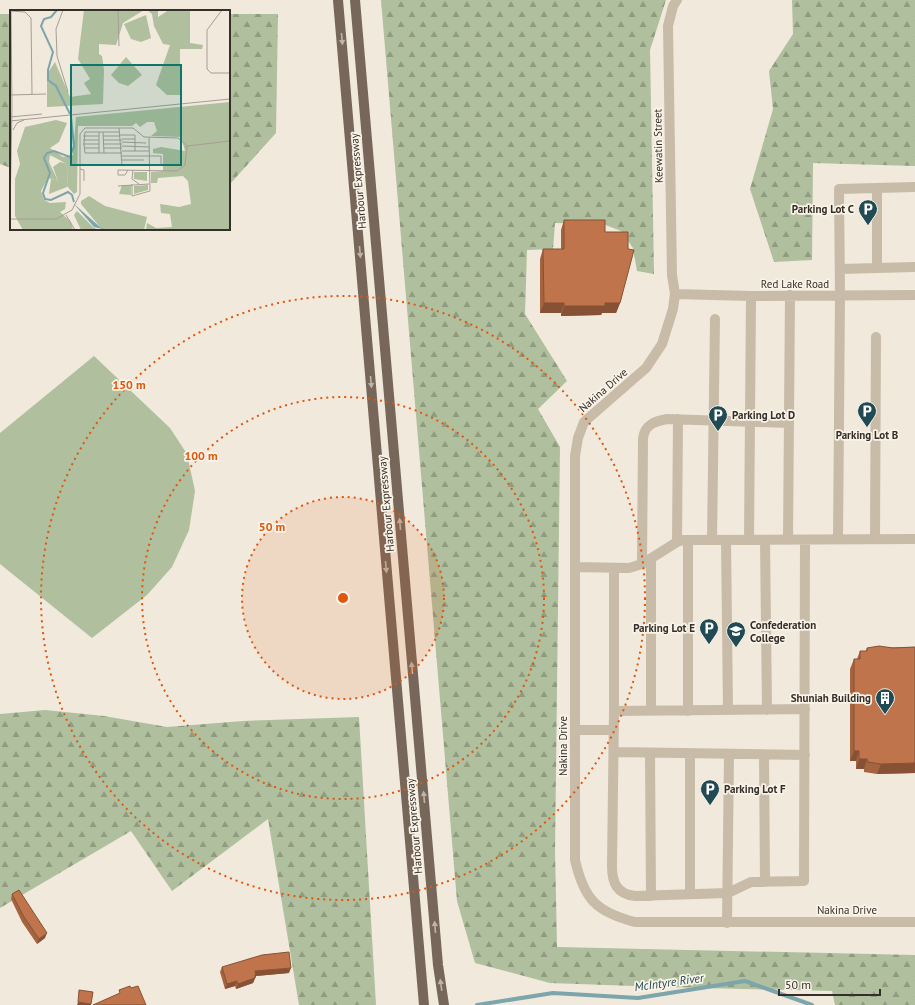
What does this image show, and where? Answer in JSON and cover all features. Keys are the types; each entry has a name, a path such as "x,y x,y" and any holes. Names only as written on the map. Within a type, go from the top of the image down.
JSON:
{"main road":[{"name":"Harbour Expressway","path":"338,0 424,1005"},
{"name":"Harbour Expressway","path":"355,0 438,965 444,1005"}],"street":[{"name":"Keewatin Street","path":"675,294 672,275 668,26 673,6 677,0"},
{"path":"838,539 840,295 839,189 915,187"},
{"path":"877,188 877,268"},
{"path":"840,269 915,267"},
{"name":"Red Lake Road","path":"675,294 751,296 915,295"},
{"name":"Nakina Drive","path":"675,294 673,309 662,344 646,368 584,422 578,438 575,456 575,860 579,879 586,892 598,906 617,917 635,922 915,922"},
{"path":"788,540 790,295"},
{"path":"749,540 751,296"},
{"path":"712,540 715,319"},
{"path":"875,539 876,337"},
{"path":"651,711 644,434 648,427 656,421 667,419 789,423"},
{"path":"677,542 678,419"},
{"path":"575,567 629,568 647,562 677,542 688,540 915,539"},
{"path":"688,540 688,711"},
{"path":"726,540 728,710"},
{"path":"765,540 767,710"},
{"path":"614,568 612,876 614,882 617,888 626,894 635,896 728,893 751,882 804,881 805,540"},
{"path":"614,711 805,709"},
{"path":"575,730 614,730"},
{"path":"614,752 805,755"},
{"path":"650,753 651,896"},
{"path":"690,754 690,894"},
{"path":"727,922 729,754"},
{"path":"764,754 764,882"}],"green space":[{"path":"381,0 666,0 650,50 654,274 637,271 633,248 621,231 603,224 555,223 553,249 527,250 525,314 567,381 538,409 560,447 555,850 557,947 915,955 915,1005 835,1005 832,991 550,983 475,963 457,901"},
{"path":"792,0 915,0 915,166 813,163 812,260 774,262 750,189 773,109 769,71 793,34"},
{"path":"0,14 10,14 10,168 0,164"},
{"path":"230,14 278,14 276,133 230,184"},
{"path":"94,356 170,428 187,454 195,491 189,530 172,567 147,595 92,638 0,564 0,433"},
{"path":"45,710 104,716 167,727 243,721 359,717 376,1005 299,1005 268,819 172,891 131,831 0,908 0,714"}],"building":[{"path":"564,220 605,220 605,232 628,232 628,249 634,250 620,303 605,303 605,306 564,306 564,303 544,303 543,249 564,249"},
{"name":"Shuniah Building","path":"879,646 893,648 915,647 915,763 881,764 868,762 867,759 859,759 859,751 854,751 854,659 860,659 860,651 867,651 867,648"},
{"path":"19,890 47,933 39,939 24,917 12,894"},
{"path":"289,952 291,968 255,971 255,978 238,984 237,981 227,984 222,967 262,955"},
{"path":"130,986 131,988 138,986 146,1005 93,1005 120,993 119,990"},
{"path":"79,990 93,992 91,1004 78,1002"}],"waterway":[{"name":"McIntyre River","path":"477,1005 553,993 638,998 745,981 812,1005"}],"place":[{"name":"Parking Lot C","path":"868,226"},
{"name":"Parking Lot B","path":"867,428"},
{"name":"Parking Lot D","path":"718,432"},
{"name":"Parking Lot E","path":"709,645"},
{"name":"Confederation College","path":"736,648"},
{"name":"Shuniah Building","path":"885,715"},
{"name":"Parking Lot F","path":"710,806"}]}
